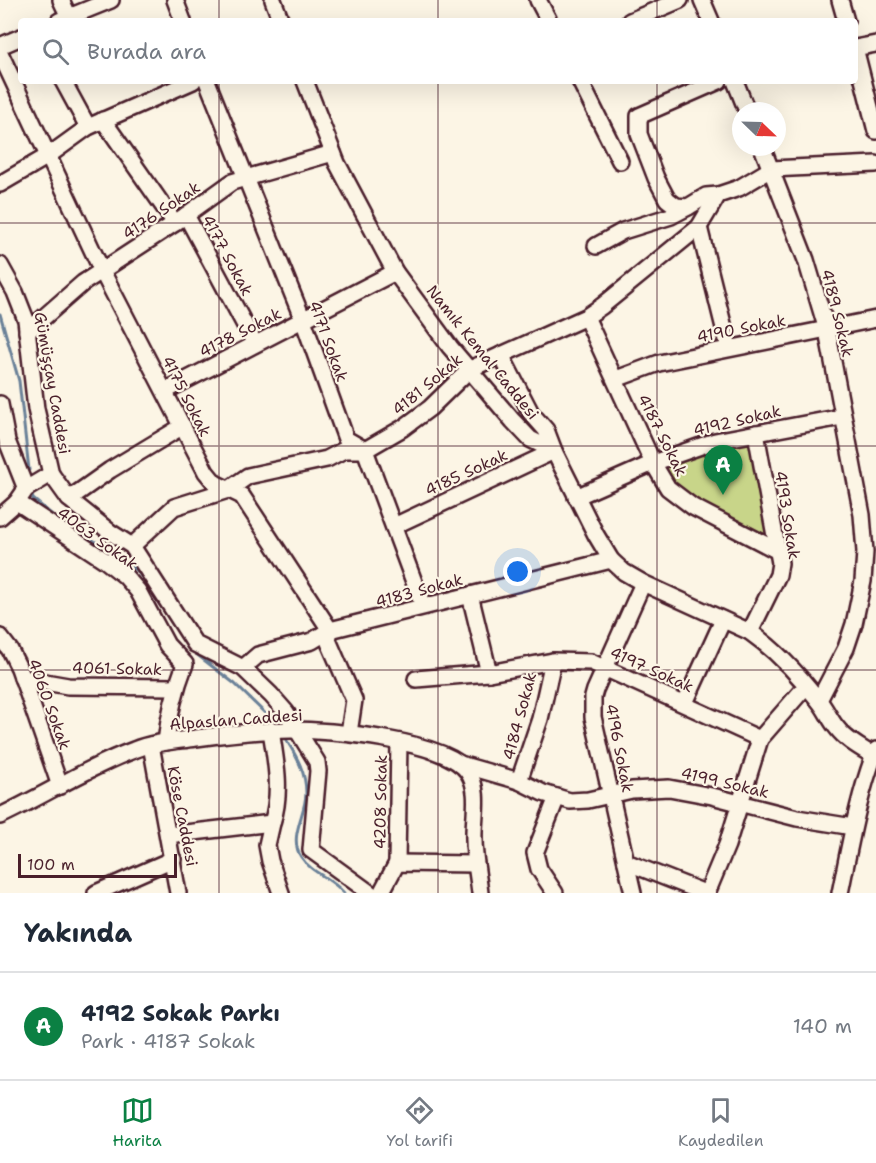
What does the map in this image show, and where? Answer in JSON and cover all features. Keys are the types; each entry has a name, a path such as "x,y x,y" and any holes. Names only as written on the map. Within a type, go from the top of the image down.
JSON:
{"street":[{"path":"61,0 64,18"},
{"path":"66,18 111,0"},
{"path":"175,0 182,18"},
{"path":"273,0 280,18"},
{"path":"538,0 547,18"},
{"path":"637,18 680,0"},
{"path":"702,0 710,18"},
{"path":"840,0 845,18"},
{"path":"0,46 18,38"},
{"path":"858,47 876,44"},
{"name":"4175 Sokak","path":"0,53 102,271 206,472 215,483 242,496 330,630 328,640 354,700 349,734"},
{"path":"858,60 876,131"},
{"path":"65,84 88,127"},
{"path":"0,184 48,156 88,127 186,84"},
{"name":"4171 Sokak","path":"208,84 303,321 346,439 365,450 423,606"},
{"name":"Namık Kemal Caddesi","path":"306,84 333,153 395,272 450,347 531,439 554,451"},
{"path":"582,84 620,161"},
{"path":"688,207 676,206 667,199 639,134 639,116 712,84"},
{"path":"736,84 743,102"},
{"name":"4177 Sokak","path":"103,120 181,219 255,344"},
{"name":"4176 Sokak","path":"27,332 83,283 181,219 232,182 333,153"},
{"name":"4189 Sokak","path":"766,156 806,260 827,330 842,417 869,515 863,581 854,624 846,648 819,700"},
{"path":"596,246 623,231 671,216 706,196 718,195 739,188 771,168 876,164"},
{"name":"4181 Sokak","path":"132,546 174,507 228,490 248,476 327,459 344,450 365,450 403,428 430,408 470,369 586,317 621,292 699,227 718,195"},
{"path":"699,227 729,348"},
{"name":"Gümüşçay Caddesi","path":"0,265 15,292 26,320 36,409 51,474 69,499 110,532 132,546 195,644 243,668 279,704 317,762 311,850 370,893"},
{"name":"4178 Sokak","path":"165,391 395,272"},
{"name":"4187 Sokak","path":"586,317 653,463 668,488 678,498 693,507 778,551"},
{"name":"4190 Sokak","path":"616,379 659,363 876,319"},
{"path":"501,355 531,413 546,430 576,497 611,560 624,572 644,583 750,632 774,650 819,700 837,728 849,740 875,753 867,773 853,827 840,893"},
{"path":"0,404 21,496"},
{"name":"4192 Sokak","path":"576,497 653,463 715,441 842,417"},
{"path":"69,499 110,470 183,426"},
{"name":"4193 Sokak","path":"750,632 778,575 778,551 756,433"},
{"name":"4185 Sokak","path":"394,526 554,451"},
{"path":"0,517 21,496 51,474"},
{"name":"4063 Sokak","path":"21,496 106,561 131,584 142,599 167,645 185,664 158,743"},
{"name":"4183 Sokak","path":"243,668 258,655 312,641 330,630 611,560"},
{"name":"4196 Sokak","path":"633,893 592,706 604,666 644,583"},
{"path":"470,595 489,673"},
{"path":"685,703 723,620"},
{"name":"4060 Sokak","path":"0,637 10,650 22,678 60,786"},
{"name":"4197 Sokak","path":"416,679 489,673 553,661 591,662 760,739"},
{"name":"4184 Sokak","path":"519,781 540,719 553,661"},
{"name":"4061 Sokak","path":"22,678 45,684 68,686 176,687"},
{"path":"626,862 706,893 727,845 760,739 806,687"},
{"name":"Alpaslan Caddesi","path":"0,816 135,749 158,743 297,730 349,734 399,742 433,751 460,764"},
{"path":"271,731 278,770 277,806 267,845 281,893"},
{"name":"4208 Sokak","path":"397,863 399,742"},
{"name":"Köse Caddesi","path":"158,743 168,835 178,893"},
{"path":"460,764 469,773 473,786 476,864 480,893"},
{"name":"4199 Sokak","path":"460,764 519,781 557,797 580,801 642,789 669,788 797,818 853,827"},
{"name":"4199 Sokak","path":"473,786 519,781"},
{"path":"555,893 539,869 535,853 557,797"},
{"path":"168,835 272,823"},
{"path":"96,893 172,859"},
{"path":"381,893 397,863 476,864"}],"green space":[{"path":"750,441 769,540 674,489 663,466 714,446"}],"waterway":[{"path":"0,314 19,381 29,470"},
{"path":"32,495 33,499 56,518 113,552 138,572 180,635"},
{"path":"191,650 235,684 276,724"},
{"path":"287,741 300,766 306,786 305,801 297,833 297,849 305,863 334,883 344,893"}],"place":[{"name":"4192 Sokak Parkı","path":"723,495"}]}
